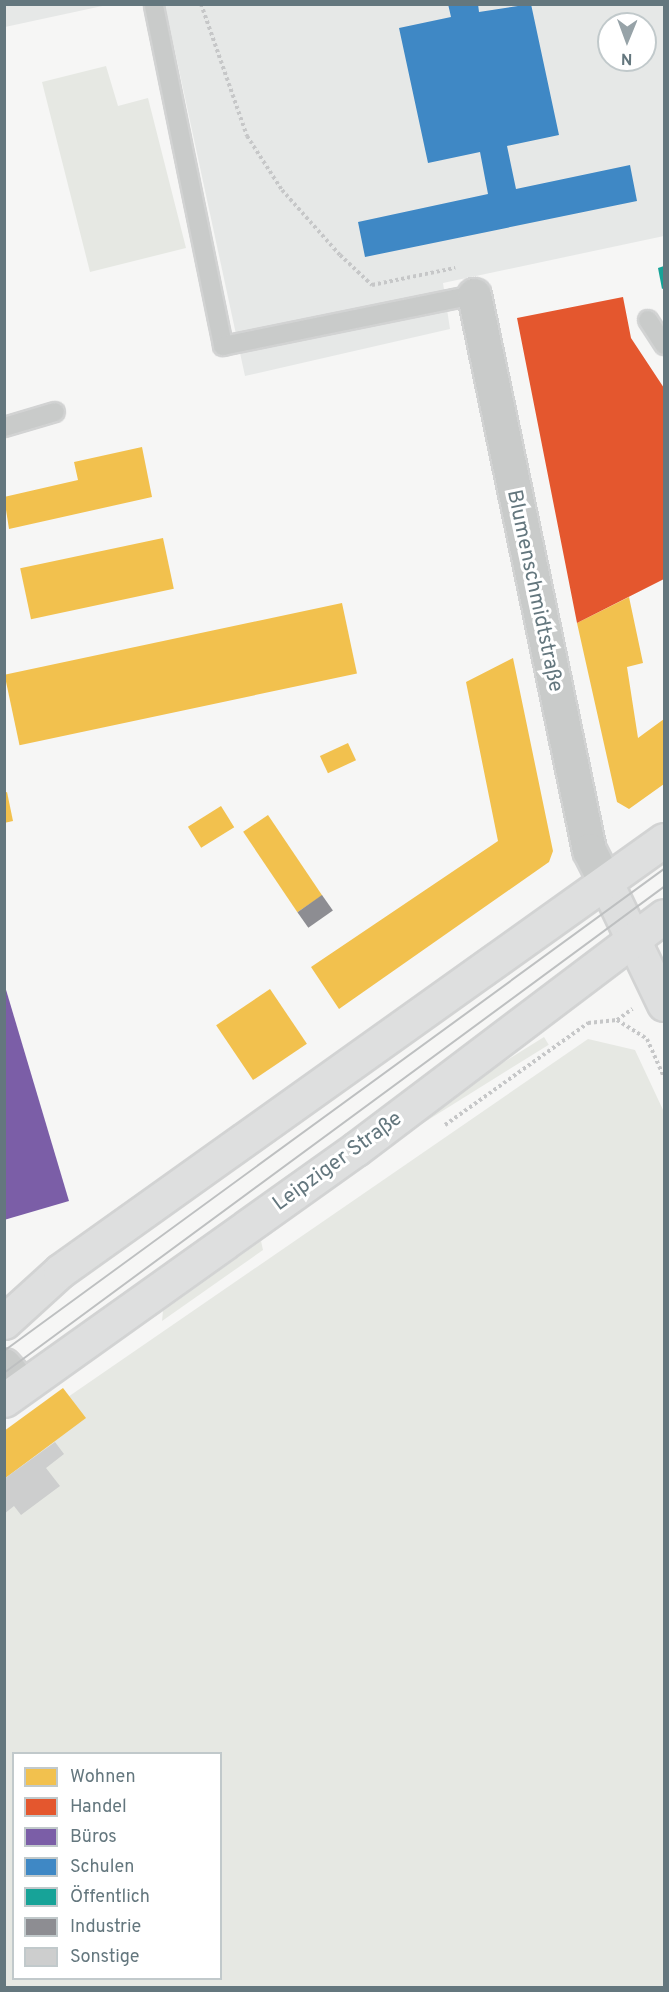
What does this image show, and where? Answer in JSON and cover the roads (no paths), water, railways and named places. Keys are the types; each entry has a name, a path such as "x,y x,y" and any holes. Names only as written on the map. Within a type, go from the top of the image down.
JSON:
{"main road":[{"path":"4,1322 60,1272 664,840"},
{"path":"606,883 664,1004"},
{"name":"Leipziger Straße","path":"11,1384 113,1327 664,916"}],"street":[{"name":"Blumenschmidtstraße","path":"474,295 589,850 606,883"}],"lane":[{"path":"154,6 224,346 474,295"},
{"path":"648,320 664,345"},
{"path":"4,427 55,412"}],"tram line":[{"path":"4,1351 664,869"},
{"path":"4,1373 664,887"}]}
